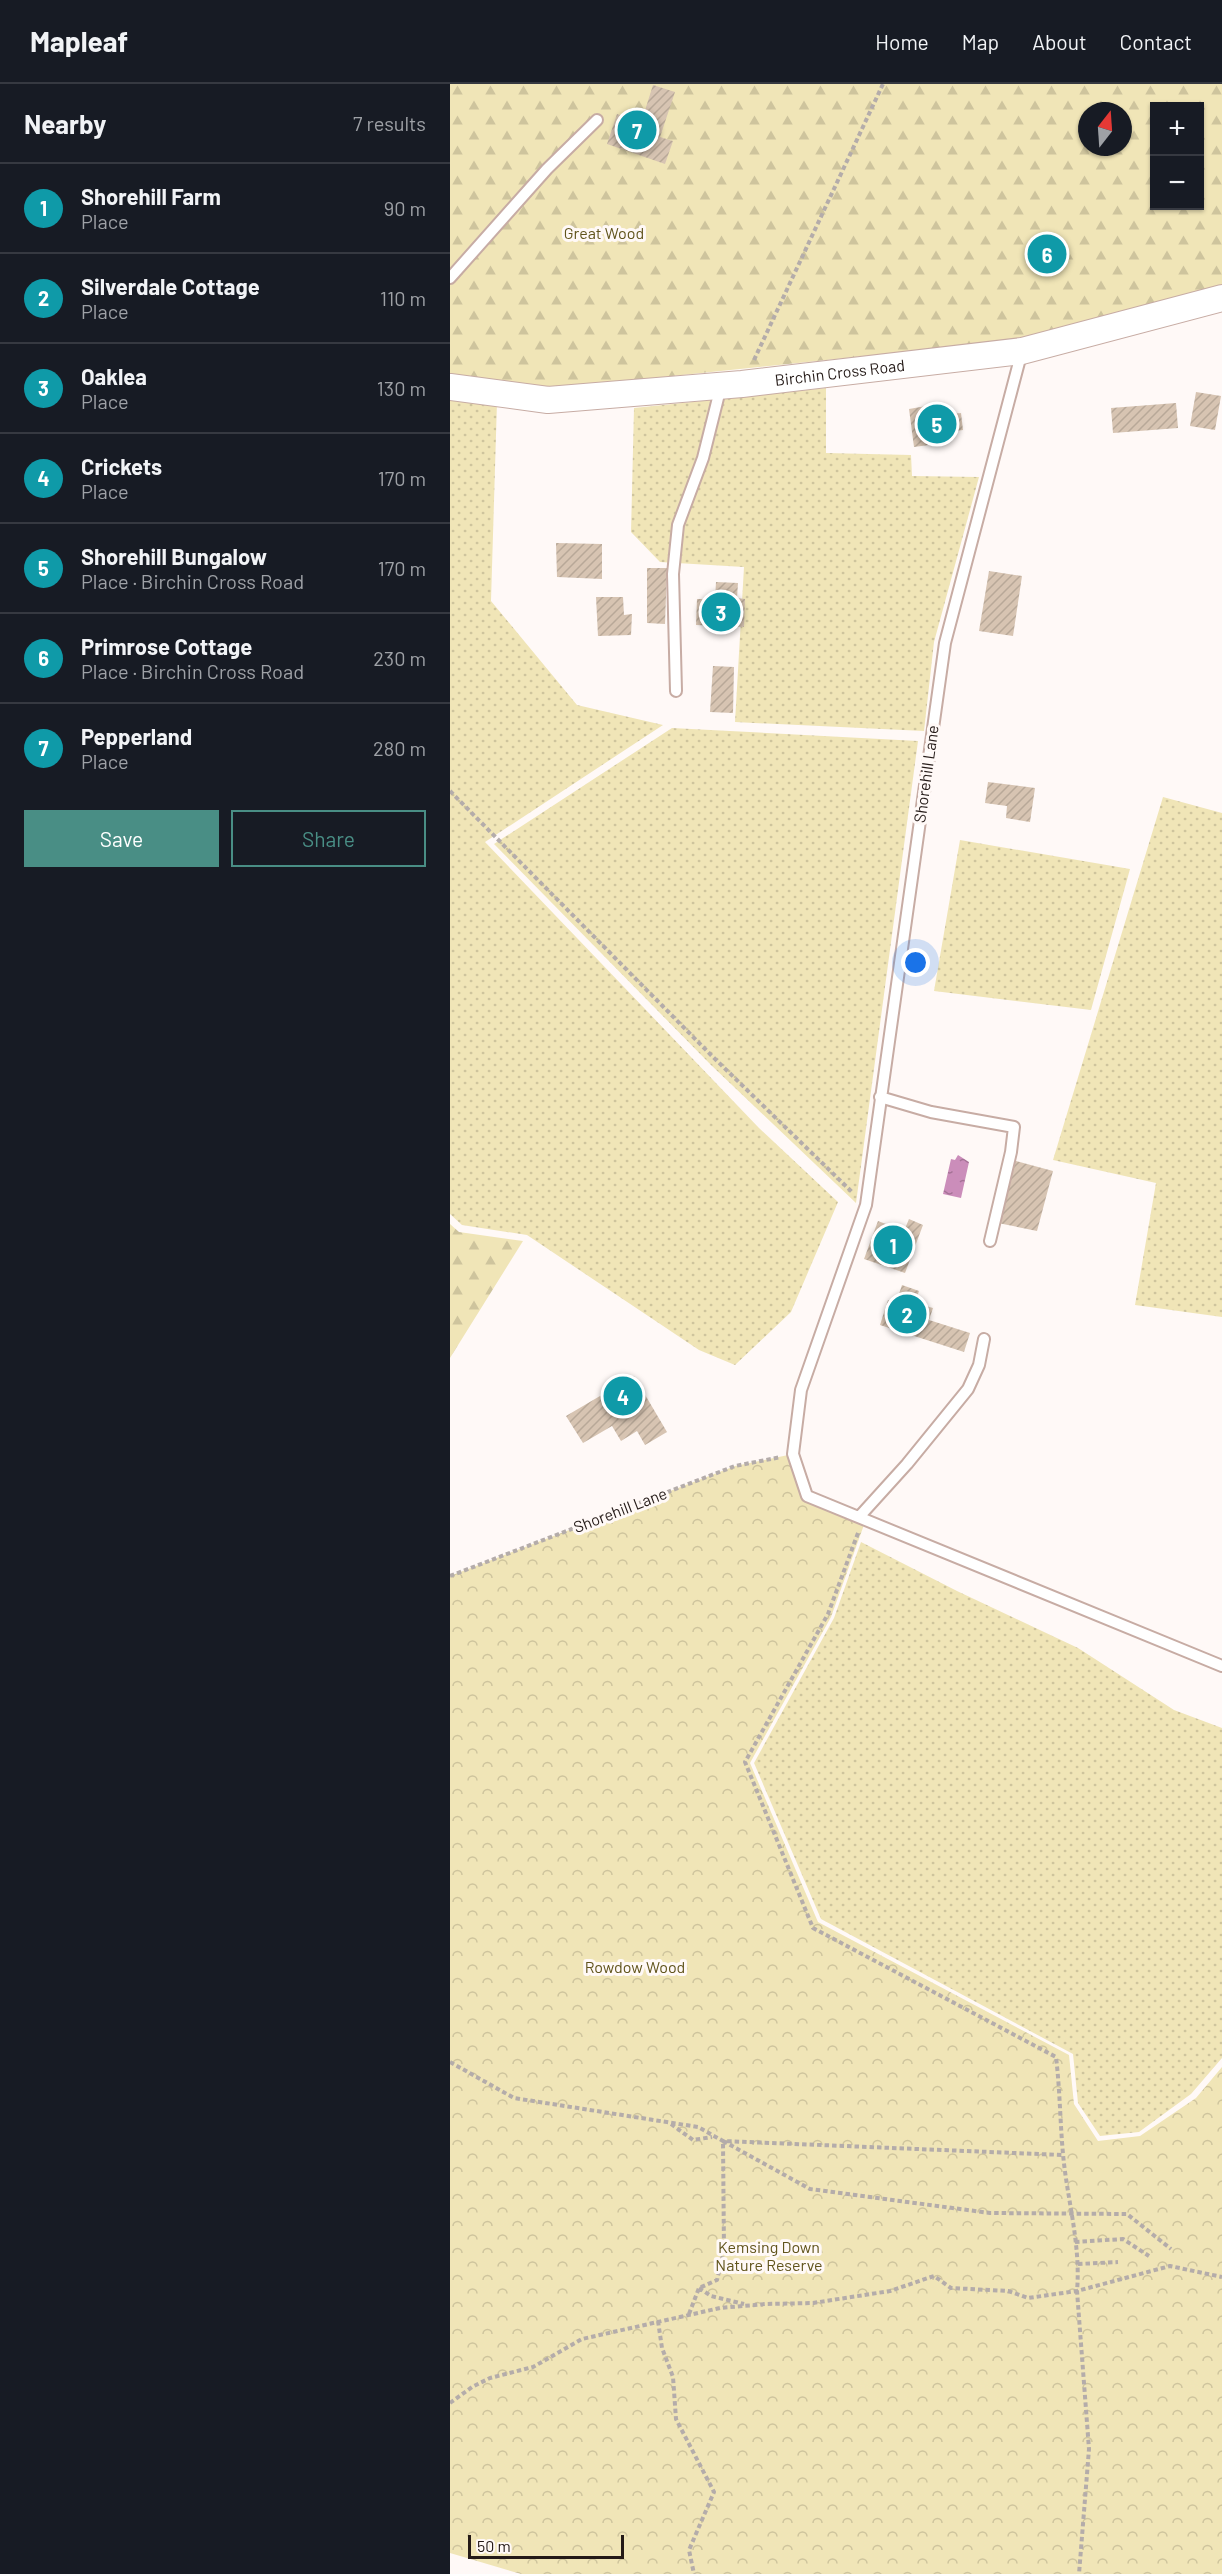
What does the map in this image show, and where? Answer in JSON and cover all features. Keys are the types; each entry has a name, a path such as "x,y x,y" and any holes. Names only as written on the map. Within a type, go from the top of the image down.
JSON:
{"street":[{"name":"Birchin Cross Road","path":"450,387 548,400 732,385 1022,351 1222,298"}],"lane":[{"path":"450,278 547,169 597,120"},
{"name":"Shorehill Lane","path":"793,1454 801,1390 866,1204 945,644 1022,351"},
{"path":"676,691 673,574 678,525 732,385"},
{"path":"880,1097 932,1112 1014,1127 1011,1152 990,1241"},
{"path":"861,1518 968,1389 979,1365 984,1339"},
{"path":"793,1454 807,1496 1222,1665"}],"path":[{"path":"732,385 883,84"},
{"path":"450,791 711,1055 866,1204"},
{"name":"Shorehill Lane","path":"450,1576 735,1466 793,1454"},
{"path":"861,1518 828,1614 745,1762 813,1928 1056,2057 1063,2155 1078,2264 1077,2290 1089,2449 1079,2574"},
{"path":"450,2062 514,2098 698,2127 712,2137 810,2189 990,2213 1127,2214 1171,2249"},
{"path":"669,2122 693,2140 712,2137"},
{"path":"723,2141 1063,2155"},
{"path":"689,2314 699,2288 717,2280 724,2251 723,2141"},
{"path":"1075,2242 1123,2239 1149,2256"},
{"path":"1078,2264 1118,2262"},
{"path":"450,2403 472,2387 490,2378 533,2367 582,2339 689,2314 748,2305 835,2300 890,2290 934,2276 951,2288 1008,2291 1028,2298 1077,2290 1170,2266 1222,2277"},
{"path":"699,2288 711,2296 748,2305"},
{"path":"658,2321 662,2349 673,2377 676,2419 714,2492 689,2550 694,2574"}],"green space":[{"name":"Great Wood","path":"450,84 1222,84 1222,290 1019,340 557,388 450,377"},
{"path":"826,388 826,453 911,455 912,476 979,477 934,642 924,731 735,722 744,567 660,562 631,532 634,408"},
{"path":"450,397 497,402 491,601 577,705 663,725 485,842 759,1128 838,1202 791,1312 735,1365 699,1350 527,1235 462,1225 450,1214"},
{"path":"672,728 918,741 856,1203 711,1065 494,844"},
{"path":"1163,797 1222,813 1222,1317 1135,1305 1156,1183 1053,1160"},
{"path":"960,840 1130,869 1091,1010 934,991"},
{"path":"450,1224 459,1232 523,1241 450,1358"},
{"name":"Kemsing Down Nature Reserve","path":"793,1454 807,1496 865,1522 831,1617 750,1763 818,1922 1069,2055 1074,2104 1098,2141 1140,2136 1196,2098 1222,2067 1222,2574 521,2574 450,2553 450,1576 735,1466"},
{"path":"861,1542 957,1591 1078,1648 1174,1710 1222,1728 1222,2058 1191,2094 1139,2132 1100,2136 1078,2103 1073,2054 821,1919 754,1763 834,1618"}],"water":[{"path":"958,1155 969,1162 961,1198 943,1194 951,1159 955,1160"}],"building":[{"path":"653,85 675,92 660,137 673,141 665,164 607,144 617,114 641,123"},
{"path":"1062,238 1068,260 1033,269 1027,247"},
{"path":"1196,392 1221,396 1215,430 1190,426"},
{"path":"1176,403 1178,428 1113,433 1111,408"},
{"path":"932,405 934,417 961,413 963,430 935,434 936,444 914,447 909,409"},
{"path":"556,543 602,544 602,579 557,577"},
{"path":"647,568 667,568 665,624 647,623"},
{"path":"989,571 1022,576 1013,636 979,631"},
{"path":"716,582 738,583 737,598 745,599 744,627 696,625 697,599 715,599"},
{"path":"596,597 623,597 624,615 632,614 631,635 598,636"},
{"path":"713,666 734,667 733,713 710,712"},
{"path":"988,782 1035,788 1030,822 1006,818 1007,806 985,803"},
{"path":"1012,1160 1053,1171 1037,1231 998,1223"},
{"path":"909,1219 923,1225 905,1273 864,1259 878,1221 904,1231"},
{"path":"902,1285 919,1291 915,1303 933,1308 929,1320 970,1333 964,1352 880,1325 888,1300 896,1303"},
{"path":"634,1376 667,1432 645,1445 637,1431 621,1441 612,1426 583,1443 566,1416"}],"place":[{"name":"Pepperland","path":"637,130"},
{"name":"Primrose Cottage","path":"1047,254"},
{"name":"Shorehill Bungalow","path":"937,424"},
{"name":"Oaklea","path":"721,612"},
{"name":"Shorehill Farm","path":"893,1245"},
{"name":"Silverdale Cottage","path":"907,1314"},
{"name":"Crickets","path":"623,1396"}],"park label":[{"name":"Rowdow Wood","path":"635,1967"}]}
